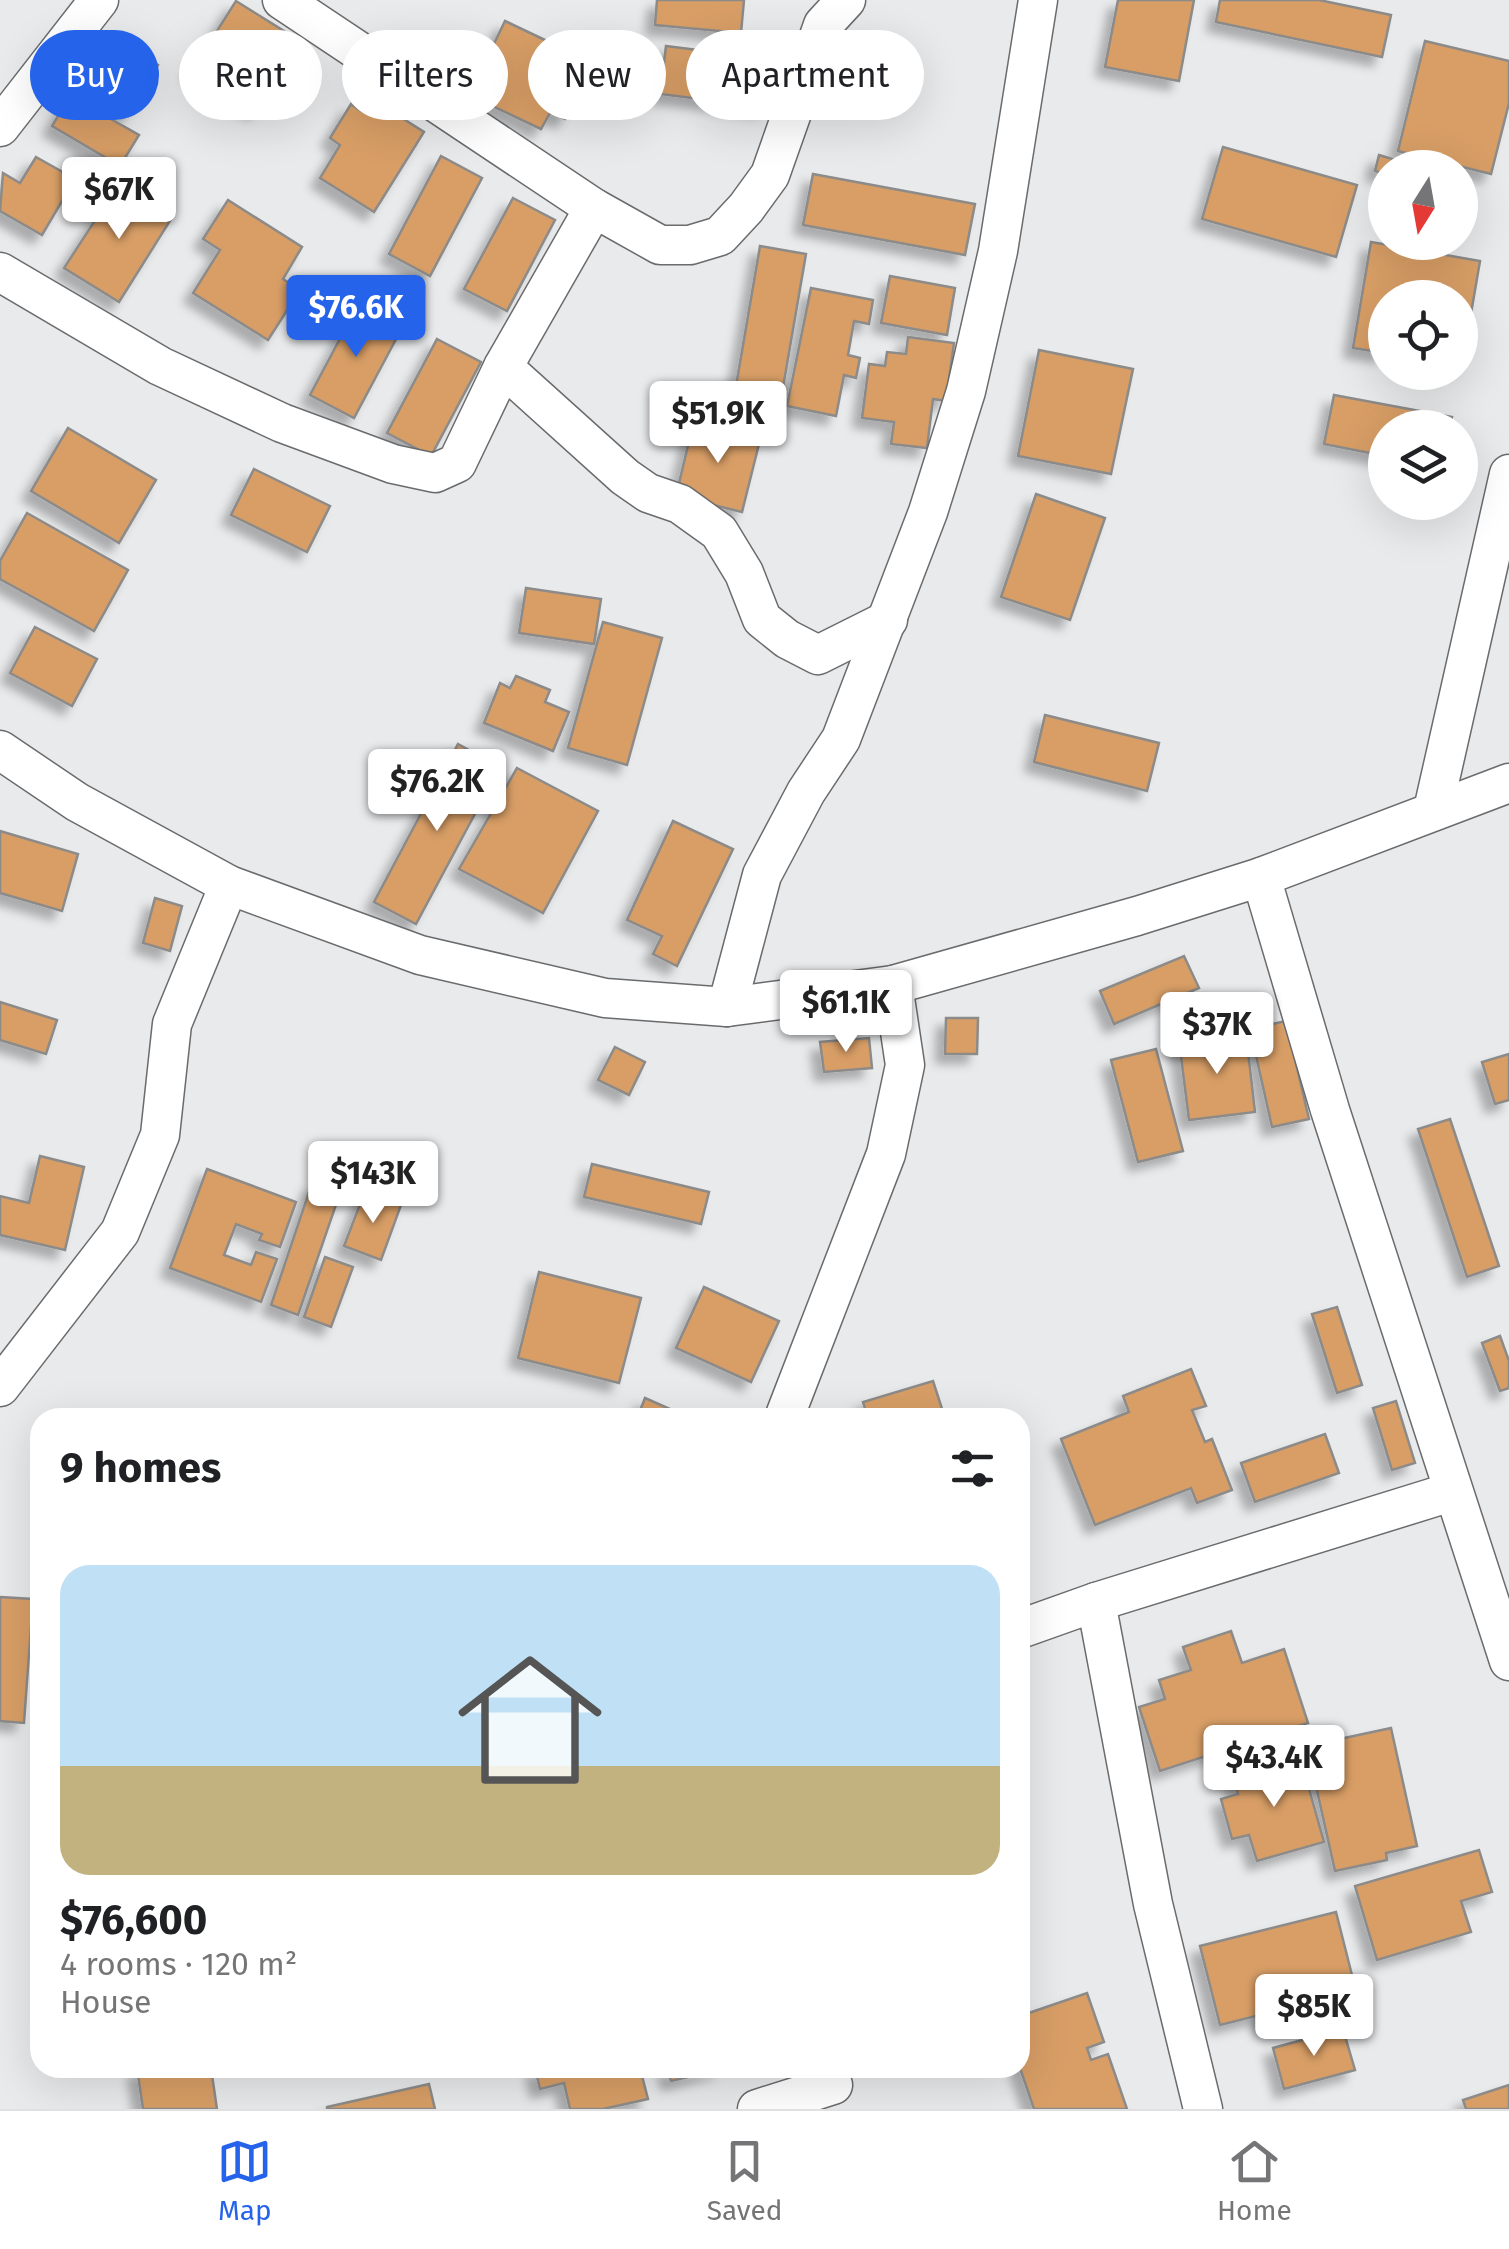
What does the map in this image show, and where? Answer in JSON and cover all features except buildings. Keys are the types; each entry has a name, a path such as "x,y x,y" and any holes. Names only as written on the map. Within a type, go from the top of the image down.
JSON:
{"street":[{"path":"0,127 99,0"},
{"path":"282,0 594,208 660,245 690,245 720,236 770,175 823,25 846,0"},
{"path":"726,1007 762,875 806,792 841,739 928,512 966,391 998,251 1038,0"},
{"path":"0,272 160,366 282,424 392,464 435,473 458,462 503,366 594,208"},
{"path":"503,366 625,477 648,493 680,504 719,532 744,574 762,619 787,640 818,656 888,620"},
{"path":"1432,810 1509,474"},
{"path":"0,750 77,802 229,885 420,954 605,998 726,1007 893,985 1137,916 1261,877 1509,783"},
{"path":"1261,877 1330,1110 1509,1661"},
{"path":"0,1387 120,1232 160,1136 172,1024 229,885"},
{"path":"788,1408 886,1154 905,1065 893,985"},
{"path":"1030,1625 1452,1492"},
{"path":"1096,1602 1153,1904 1204,2109"},
{"path":"757,2109 834,2087"}]}
